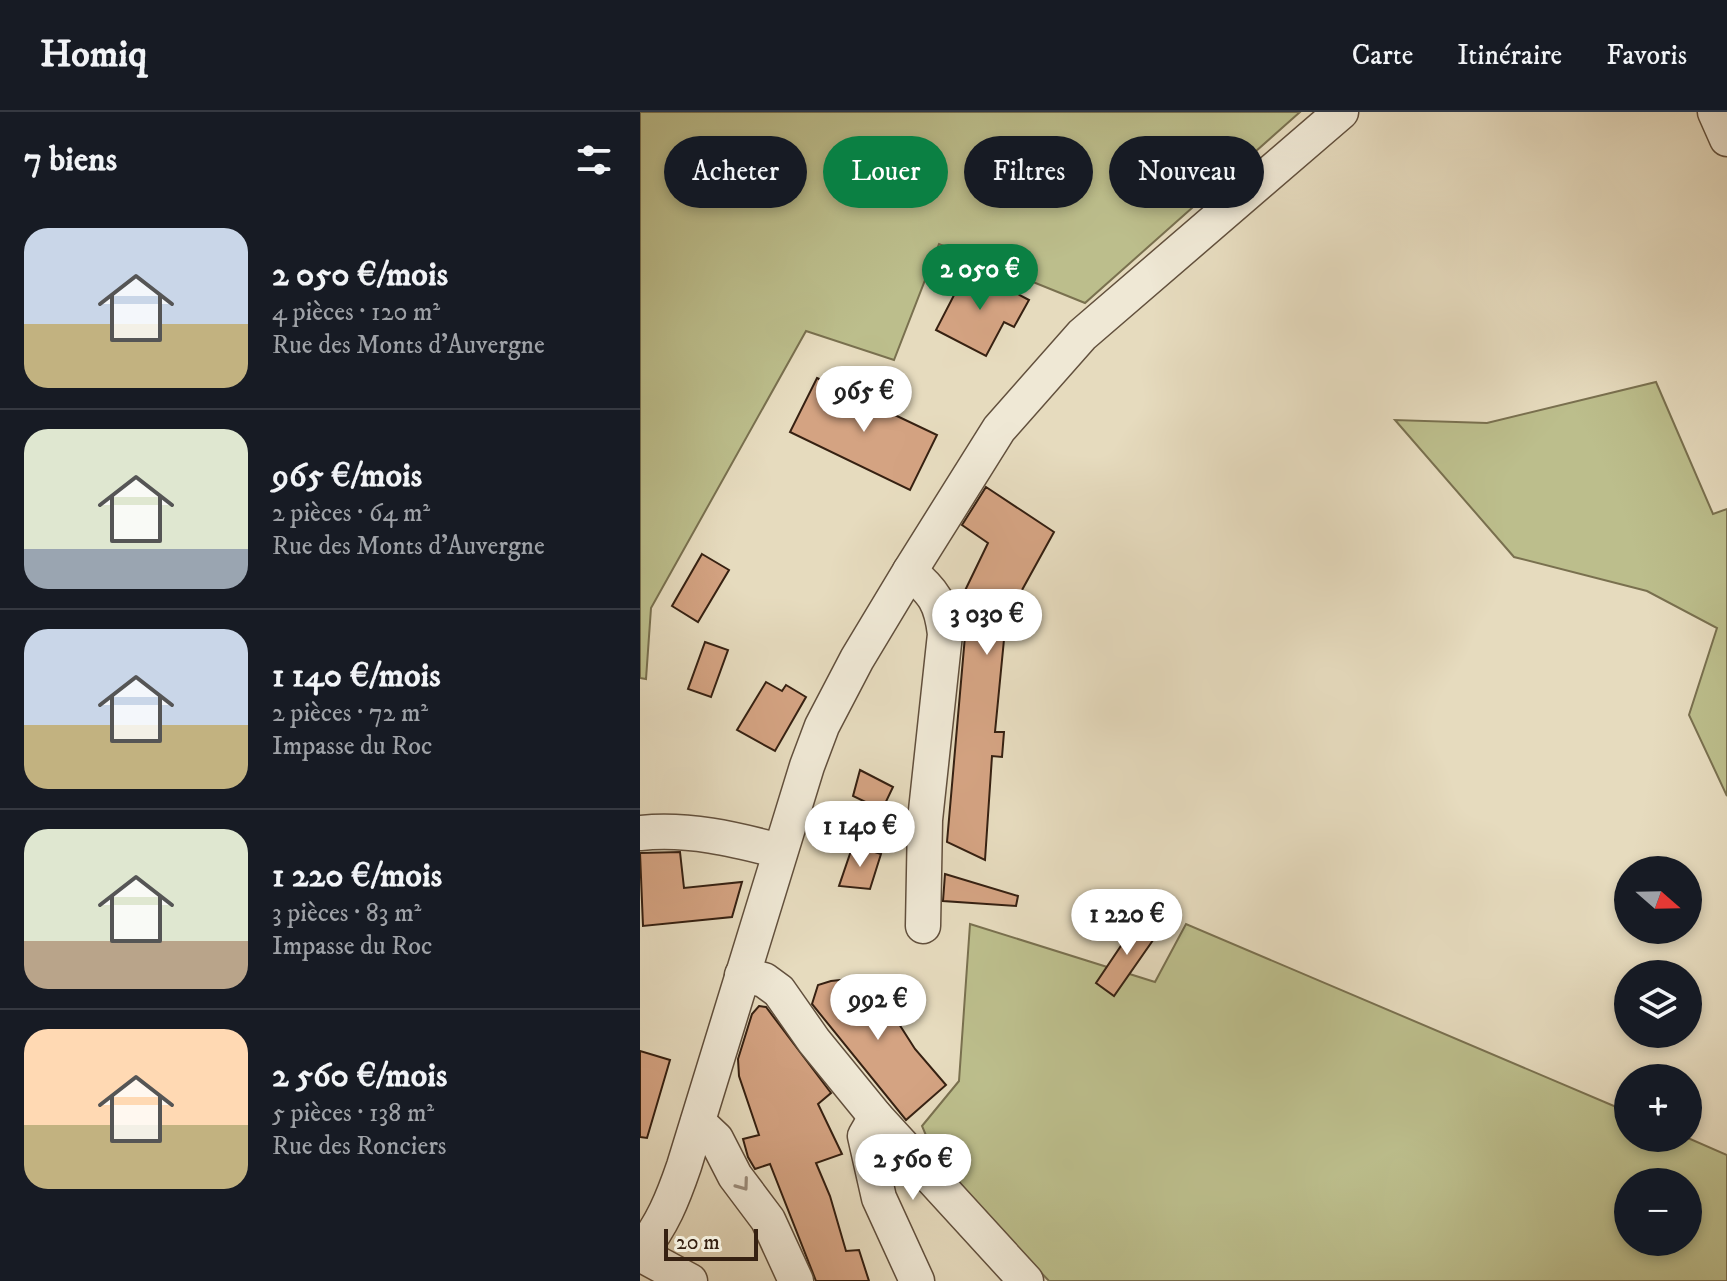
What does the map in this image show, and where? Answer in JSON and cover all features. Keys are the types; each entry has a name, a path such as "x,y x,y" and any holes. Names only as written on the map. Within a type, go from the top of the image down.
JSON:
{"street":[{"path":"690,1281 640,1253 670,1207 822,726 857,659 999,429 1082,335 1341,112"},
{"path":"1715,112 1727,139"},
{"path":"910,571 934,594 942,610 945,634 925,820 923,926"},
{"path":"640,833 664,830 710,835 780,851"},
{"path":"742,975 764,980 779,991 814,1041 876,1117 1026,1281"},
{"path":"876,1117 865,1136 879,1198 917,1281"},
{"path":"698,1122 716,1139 735,1176 768,1220 796,1281"}],"green space":[{"path":"640,112 1300,112 1264,144 1264,136 1109,136 1109,208 1192,208 1085,303 939,244 894,360 806,331 651,608 646,679 640,678"},
{"path":"1656,382 1713,514 1727,509 1727,796 1689,715 1717,628 1647,591 1514,557 1395,420 1487,423"},
{"path":"970,924 1155,982 1186,924 1614,1106 1614,1152 1702,1152 1702,1144 1727,1155 1727,1281 1049,1281 938,1164 922,1126 959,1081"}],"building":[{"path":"968,268 1029,300 1014,327 1004,322 986,356 936,330"},
{"path":"817,378 937,435 910,490 790,432"},
{"path":"986,487 1054,532 1006,619 995,732 1004,732 1002,757 992,756 985,860 947,842 965,636 959,603 988,543 962,525"},
{"path":"702,554 729,570 698,622 672,606"},
{"path":"705,642 728,650 711,697 688,689"},
{"path":"766,682 782,691 786,685 806,697 775,751 737,730"},
{"path":"860,770 893,787 882,810 853,796"},
{"path":"853,845 881,854 870,889 839,886"},
{"path":"680,852 684,888 742,882 732,917 643,926 640,853"},
{"path":"945,874 1018,896 1016,906 943,901"},
{"path":"1139,919 1158,933 1114,996 1096,983"},
{"path":"869,977 915,1049 946,1085 906,1120 812,1004 818,985"},
{"path":"759,1006 766,1007 831,1093 818,1104 842,1154 816,1163 830,1196 846,1251 859,1250 869,1281 816,1281 770,1164 755,1169 748,1157 743,1139 759,1135 739,1076 738,1059 752,1014"},
{"path":"640,1051 670,1060 647,1138 640,1137"}]}
